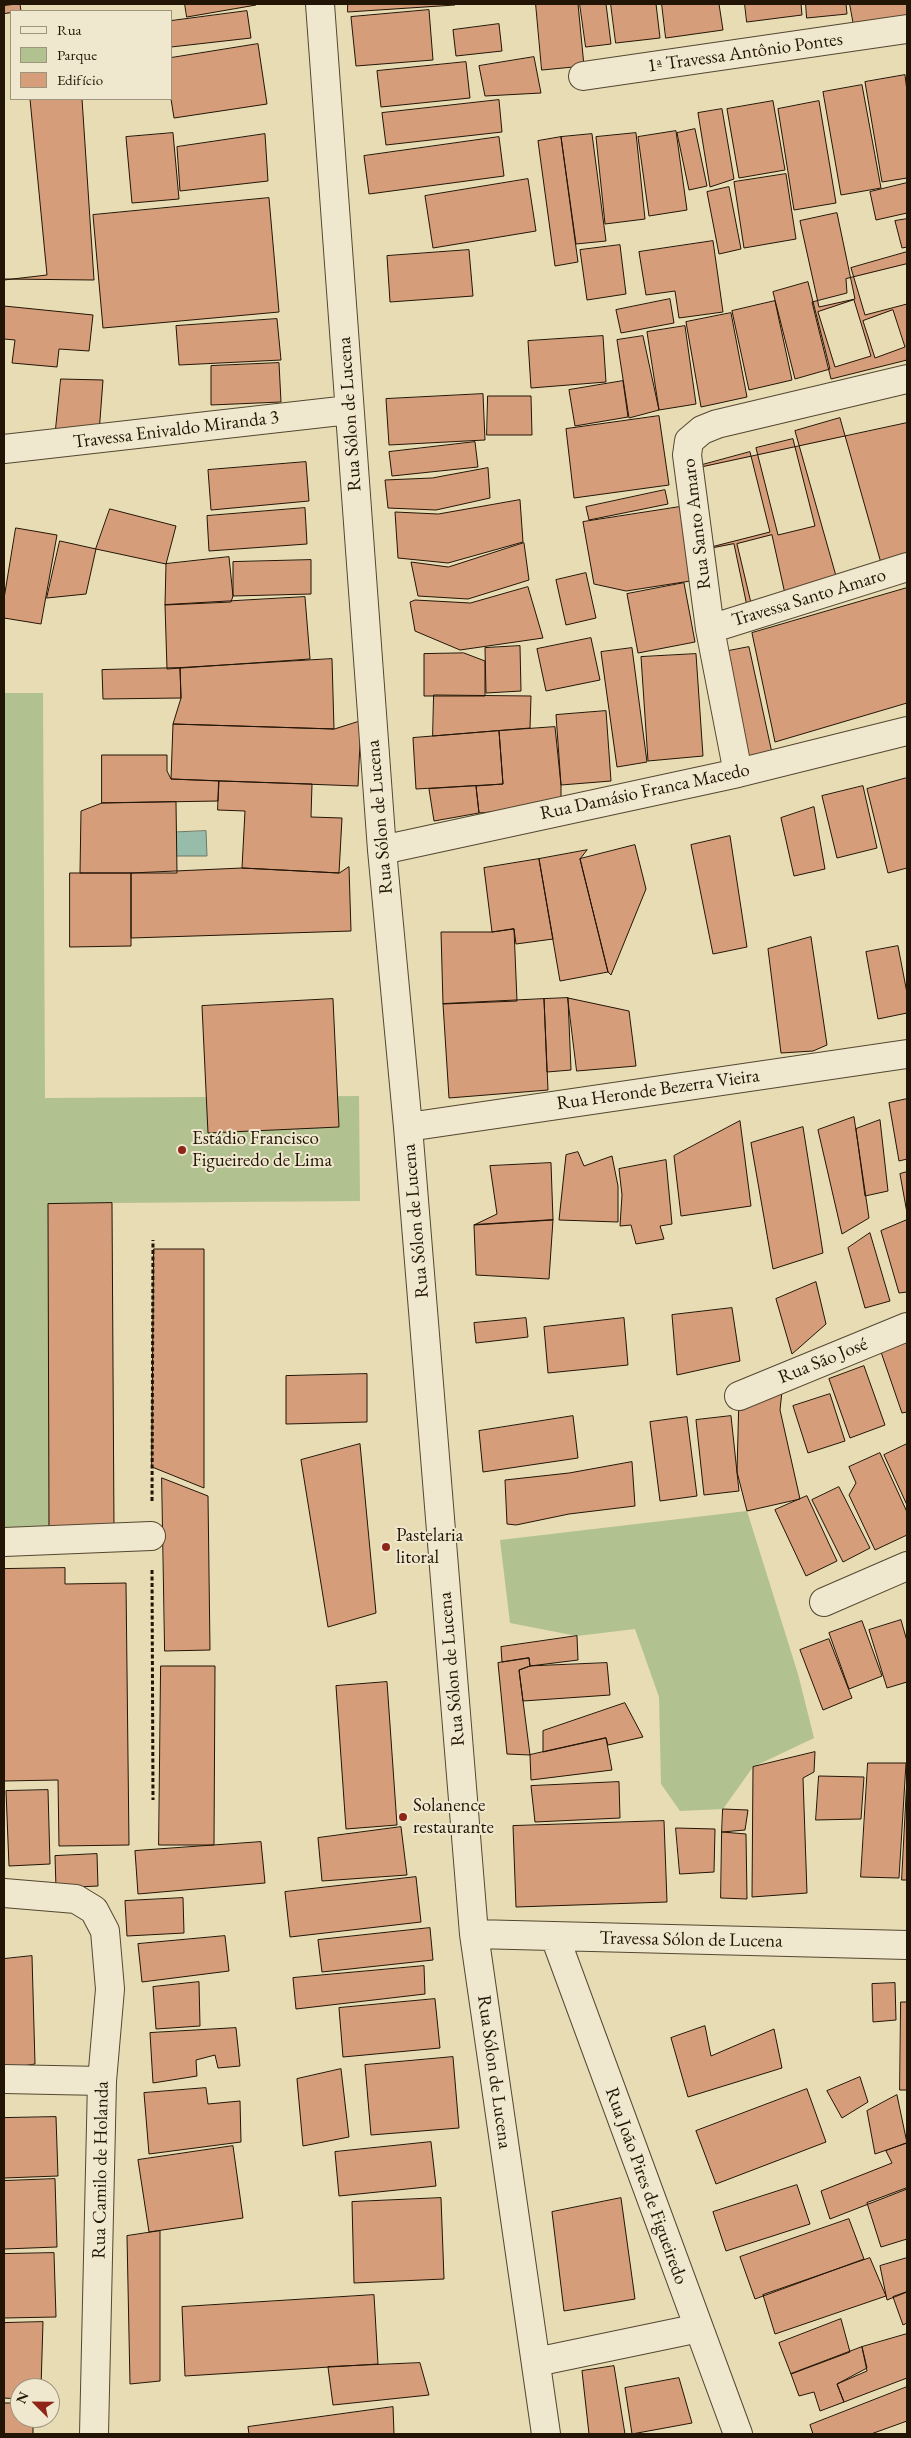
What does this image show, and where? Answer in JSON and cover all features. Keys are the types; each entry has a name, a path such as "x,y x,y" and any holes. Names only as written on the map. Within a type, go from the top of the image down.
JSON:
{"street":[{"name":"Rua Sólon de Lucena","path":"320,4 382,850 408,1127 474,1934 546,2434"},
{"name":"1ª Travessa Antônio Pontes","path":"583,76 907,29"},
{"name":"Rua Santo Amaro","path":"738,773 710,628 687,456 689,441 702,430 717,424 907,379"},
{"name":"Travessa Enivaldo Miranda 3","path":"4,450 349,410"},
{"name":"Travessa Santo Amaro","path":"710,628 907,567"},
{"name":"Rua Damásio Franca Macedo","path":"382,850 738,773 907,731"},
{"name":"Rua Heronde Bezerra Vieira","path":"408,1127 907,1054"},
{"name":"Rua São José","path":"739,1396 907,1327"},
{"path":"4,1542 151,1536"},
{"path":"824,1602 907,1566"},
{"name":"Rua Camilo de Holanda","path":"4,1893 76,1899 94,1910 105,1931 110,1989 102,2081 94,2434"},
{"name":"Travessa Sólon de Lucena","path":"474,1934 907,1944"},
{"name":"Rua João Pires de Figueiredo","path":"555,1937 738,2434"},
{"path":"4,2079 102,2081"},
{"path":"536,2362 699,2328"}],"green space":[{"name":"Estádio Francisco Figueiredo de Lima","path":"4,693 43,693 45,1098 359,1096 360,1201 112,1203 114,1528 4,1529"},
{"path":"747,1511 798,1674 814,1738 753,1767 723,1809 680,1811 661,1784 659,1697 635,1629 577,1636 510,1623 500,1540"}],"shaded area":[{"path":"206,831 207,856 161,856 161,833"}],"building":[{"path":"20,4 21,10 10,10 10,100 30,100 47,275 4,280 4,6"},
{"path":"185,4 256,4 256,5 187,17"},
{"path":"348,4 455,4 455,5 348,12"},
{"path":"536,4 578,4 584,66 542,70"},
{"path":"580,4 606,4 611,44 586,47"},
{"path":"611,4 656,4 660,38 616,43"},
{"path":"662,4 719,4 723,30 666,38"},
{"path":"745,4 801,4 802,15 747,22"},
{"path":"806,4 846,4 847,14 807,18"},
{"path":"850,4 907,4 907,28 856,37"},
{"path":"429,10 433,60 356,66 351,17"},
{"path":"247,11 251,38 172,47 172,21"},
{"path":"10,13 10,100 82,100 94,280 4,279 4,14"},
{"path":"499,24 502,51 456,56 453,30"},
{"path":"258,44 267,104 174,118 171,100 172,58"},
{"path":"534,57 541,93 485,96 479,66"},
{"path":"466,62 470,98 381,107 377,71"},
{"path":"905,75 907,91 907,178 882,182 865,82"},
{"path":"862,85 881,188 841,195 823,92"},
{"path":"499,100 502,132 386,145 382,113"},
{"path":"773,101 785,170 739,178 727,109"},
{"path":"819,101 836,203 794,210 778,109"},
{"path":"722,109 734,179 710,187 698,113"},
{"path":"695,129 707,186 689,190 677,133"},
{"path":"676,131 687,210 649,216 638,137"},
{"path":"173,133 179,199 132,203 126,137"},
{"path":"636,133 645,219 605,224 596,137"},
{"path":"265,134 268,181 180,191 177,147"},
{"path":"592,134 606,241 576,244 561,137"},
{"path":"499,137 504,176 369,194 364,156"},
{"path":"561,137 578,262 555,266 538,141"},
{"path":"786,174 796,239 744,248 734,182"},
{"path":"528,179 536,231 433,248 425,196"},
{"path":"907,183 907,213 876,220 870,192"},
{"path":"729,187 741,249 719,254 707,192"},
{"path":"269,198 279,312 103,328 93,215"},
{"path":"837,213 855,299 819,307 800,221"},
{"path":"907,219 907,247 902,248 895,221"},
{"path":"713,241 723,312 679,318 675,291 646,295 639,252"},
{"path":"620,245 626,294 587,300 580,250"},
{"path":"469,250 473,296 390,302 387,256"},
{"path":"907,252 907,304 865,315 851,268"},
{"path":"907,264 907,360 831,379 812,302 847,293 846,279"},
{"path":"808,282 830,369 795,379 773,292"},
{"path":"670,299 674,323 621,333 616,310"},
{"path":"854,300 871,356 835,367 818,312"},
{"path":"775,301 792,380 749,390 732,311"},
{"path":"4,306 93,315 89,351 59,349 57,367 12,363 15,340 4,339"},
{"path":"893,310 905,347 875,358 863,321"},
{"path":"731,313 747,397 701,407 686,322"},
{"path":"277,319 281,360 179,365 176,326"},
{"path":"685,326 696,404 659,410 647,332"},
{"path":"603,336 606,382 531,388 528,341"},
{"path":"643,336 659,410 629,418 617,340"},
{"path":"279,363 281,402 211,405 211,366"},
{"path":"61,379 103,380 99,433 55,438"},
{"path":"623,381 628,417 575,426 569,390"},
{"path":"483,394 485,440 389,445 386,399"},
{"path":"488,396 531,396 532,435 487,435"},
{"path":"659,416 669,485 574,498 566,429"},
{"path":"840,418 881,563 836,576 795,431"},
{"path":"907,423 907,560 720,620 698,468"},
{"path":"793,439 815,526 778,535 756,448"},
{"path":"475,442 478,467 392,476 389,452"},
{"path":"750,452 770,532 711,547 691,468"},
{"path":"306,462 309,501 211,510 208,470"},
{"path":"488,468 490,498 436,510 388,508 385,480 432,478"},
{"path":"665,490 668,504 589,520 586,507"},
{"path":"520,500 523,542 448,563 398,558 395,512 438,514"},
{"path":"686,506 697,580 626,591 594,584 583,522"},
{"path":"305,508 307,544 209,551 207,516"},
{"path":"110,509 176,526 166,564 96,549"},
{"path":"16,528 57,535 41,624 4,618 4,599"},
{"path":"772,535 785,594 751,603 737,544"},
{"path":"60,541 96,549 86,594 47,598"},
{"path":"524,543 529,580 468,599 418,596 411,562 448,567"},
{"path":"734,544 747,606 716,613 703,550"},
{"path":"229,557 233,596 231,602 165,605 166,564"},
{"path":"311,560 311,594 233,596 233,562"},
{"path":"586,573 596,618 566,625 556,580"},
{"path":"684,583 695,642 638,653 627,594"},
{"path":"528,587 543,638 460,650 415,631 410,602 415,600 470,603"},
{"path":"907,588 907,703 775,742 752,633"},
{"path":"305,597 310,659 167,669 165,605"},
{"path":"591,638 600,680 546,691 537,649"},
{"path":"520,646 521,691 486,693 485,648"},
{"path":"749,647 772,753 740,759 718,653"},
{"path":"632,648 647,762 617,767 601,652"},
{"path":"464,653 485,661 485,696 424,696 424,654"},
{"path":"696,654 703,756 648,761 641,657"},
{"path":"332,659 334,729 173,724 181,698 180,668"},
{"path":"180,668 181,698 103,699 102,670"},
{"path":"434,695 531,696 530,728 433,736"},
{"path":"606,711 611,781 561,785 556,715"},
{"path":"361,721 358,786 171,779 173,724 334,729"},
{"path":"555,727 561,785 561,806 479,813 476,786 503,784 499,731"},
{"path":"499,731 503,784 416,789 413,738"},
{"path":"102,755 167,755 167,771 171,779 219,781 218,801 102,803"},
{"path":"907,778 907,868 888,873 867,789"},
{"path":"219,781 312,784 311,817 342,818 339,873 242,868 245,811 218,810"},
{"path":"476,786 479,813 434,821 429,789"},
{"path":"863,786 877,848 837,858 822,796"},
{"path":"176,802 177,873 80,873 81,811 102,803"},
{"path":"814,807 825,869 794,876 781,818"},
{"path":"730,836 747,947 713,954 691,845"},
{"path":"635,845 646,889 611,975 608,972 580,859"},
{"path":"587,850 580,859 608,972 560,981 539,859"},
{"path":"539,859 553,939 516,944 514,929 492,932 484,868"},
{"path":"349,867 351,931 131,938 131,873 242,868 339,873"},
{"path":"70,873 131,873 131,946 70,947"},
{"path":"514,929 517,1001 443,1004 441,932 492,932"},
{"path":"811,937 827,1045 813,1051 781,1053 768,949"},
{"path":"898,946 907,993 907,1013 878,1019 866,952"},
{"path":"568,998 571,1070 547,1072 544,999"},
{"path":"568,998 629,1011 636,1066 577,1071"},
{"path":"333,999 339,1127 208,1133 202,1006"},
{"path":"544,999 548,1090 449,1098 443,1004"},
{"path":"907,1099 907,1159 899,1161 889,1103"},
{"path":"854,1117 869,1218 842,1234 818,1130"},
{"path":"880,1120 888,1191 865,1196 856,1129"},
{"path":"740,1121 751,1206 681,1216 674,1156"},
{"path":"803,1127 823,1253 773,1269 751,1143"},
{"path":"578,1152 584,1166 612,1156 618,1186 618,1222 559,1220 566,1155"},
{"path":"666,1160 672,1224 660,1226 664,1239 636,1244 631,1225 620,1226 622,1195 619,1169"},
{"path":"551,1163 553,1220 474,1225 497,1214 490,1166"},
{"path":"907,1172 907,1213 900,1174"},
{"path":"112,1203 114,1528 49,1529 48,1204"},
{"path":"553,1220 549,1279 476,1275 474,1225"},
{"path":"907,1220 907,1292 899,1293 881,1231"},
{"path":"870,1233 890,1301 865,1308 848,1248"},
{"path":"154,1249 204,1249 204,1488 152,1467"},
{"path":"816,1282 826,1324 792,1354 776,1299"},
{"path":"732,1308 740,1361 677,1375 672,1315"},
{"path":"526,1318 528,1337 476,1343 474,1323"},
{"path":"624,1318 628,1365 548,1373 544,1327"},
{"path":"907,1342 907,1412 902,1413 881,1352"},
{"path":"864,1366 885,1425 850,1438 829,1379"},
{"path":"367,1374 367,1422 286,1424 286,1376"},
{"path":"783,1382 780,1410 800,1499 747,1511 737,1472 739,1396"},
{"path":"830,1394 845,1441 808,1453 793,1406"},
{"path":"573,1416 578,1458 483,1472 479,1431"},
{"path":"731,1416 739,1491 704,1495 696,1420"},
{"path":"687,1417 697,1496 660,1501 650,1422"},
{"path":"360,1444 376,1613 328,1627 301,1460"},
{"path":"907,1444 907,1505 884,1455"},
{"path":"880,1453 907,1512 907,1535 875,1550 849,1495 856,1483 849,1467"},
{"path":"632,1462 635,1506 569,1514 516,1525 507,1524 505,1480 569,1473"},
{"path":"162,1478 208,1496 210,1650 165,1651"},
{"path":"839,1487 870,1548 843,1562 812,1500"},
{"path":"807,1496 837,1561 806,1576 775,1510"},
{"path":"65,1568 65,1584 126,1583 129,1845 59,1846 58,1780 4,1781 4,1569"},
{"path":"901,1620 907,1641 907,1682 887,1688 869,1630"},
{"path":"862,1621 882,1676 849,1689 829,1633"},
{"path":"577,1636 578,1660 530,1666 529,1658 502,1662 501,1647"},
{"path":"829,1639 852,1698 823,1710 800,1650"},
{"path":"529,1658 530,1666 519,1670 530,1755 507,1754 498,1663"},
{"path":"607,1663 610,1695 523,1701 519,1670 530,1666"},
{"path":"161,1666 215,1666 214,1845 159,1845"},
{"path":"387,1682 397,1825 346,1829 336,1686"},
{"path":"625,1703 643,1737 608,1745 606,1738 543,1752 543,1731"},
{"path":"606,1738 612,1770 531,1780 530,1755"},
{"path":"815,1752 814,1772 803,1778 807,1893 752,1897 753,1767"},
{"path":"868,1763 906,1763 899,1878 861,1877"},
{"path":"819,1776 864,1777 861,1819 816,1820"},
{"path":"907,1777 907,1880 902,1880"},
{"path":"619,1782 620,1818 535,1822 531,1786"},
{"path":"48,1790 50,1864 9,1866 6,1791"},
{"path":"723,1809 748,1810 745,1830 722,1832"},
{"path":"664,1821 667,1902 516,1907 513,1826"},
{"path":"401,1827 407,1875 322,1881 318,1838"},
{"path":"676,1828 715,1829 714,1872 680,1874"},
{"path":"722,1832 746,1834 747,1899 721,1898"},
{"path":"261,1842 265,1883 138,1894 135,1851"},
{"path":"97,1854 98,1886 56,1888 55,1856"},
{"path":"416,1877 421,1922 290,1937 285,1892"},
{"path":"183,1898 184,1933 127,1936 125,1901"},
{"path":"430,1928 433,1960 322,1972 318,1940"},
{"path":"225,1936 229,1971 142,1982 138,1944"},
{"path":"32,1956 35,2064 4,2069 4,1959"},
{"path":"424,1966 425,1994 296,2009 293,1978"},
{"path":"199,1982 200,2026 156,2029 153,1987"},
{"path":"895,1983 896,2020 873,2022 872,1984"},
{"path":"435,1999 440,2048 343,2057 339,2008"},
{"path":"901,2002 907,2002 907,2090 900,2090"},
{"path":"705,2026 711,2056 774,2029 782,2068 688,2097 671,2038"},
{"path":"236,2028 240,2066 218,2068 215,2055 196,2060 197,2076 153,2083 150,2033"},
{"path":"453,2057 459,2128 371,2135 365,2065"},
{"path":"341,2069 349,2137 303,2146 297,2079"},
{"path":"860,2077 868,2102 842,2118 827,2091"},
{"path":"206,2088 208,2104 240,2101 241,2142 149,2154 144,2093"},
{"path":"807,2089 826,2142 716,2184 696,2131"},
{"path":"897,2095 907,2143 875,2154 867,2111"},
{"path":"56,2117 58,2176 4,2178 4,2118"},
{"path":"431,2142 436,2186 339,2196 335,2152"},
{"path":"907,2143 907,2189 830,2219 821,2191 892,2163 886,2151"},
{"path":"233,2146 243,2218 149,2232 138,2160"},
{"path":"55,2179 57,2247 4,2249 4,2181"},
{"path":"797,2185 810,2224 726,2251 713,2212"},
{"path":"907,2188 907,2239 881,2247 867,2203"},
{"path":"441,2198 444,2279 354,2283 352,2202"},
{"path":"621,2198 635,2299 564,2311 552,2212"},
{"path":"849,2219 864,2259 755,2299 740,2257"},
{"path":"160,2231 160,2381 130,2384 127,2236"},
{"path":"54,2253 56,2317 4,2318 4,2254"},
{"path":"870,2258 886,2296 775,2334 763,2295"},
{"path":"907,2258 907,2292 887,2300 880,2266"},
{"path":"907,2292 907,2323 903,2325 893,2297"},
{"path":"374,2295 378,2364 185,2376 182,2307"},
{"path":"841,2319 850,2352 791,2374 779,2343"},
{"path":"43,2322 41,2378 10,2378 10,2398 4,2398 4,2323"},
{"path":"907,2334 907,2378 844,2402 837,2384 867,2368 862,2347"},
{"path":"862,2347 867,2371 837,2384 844,2402 820,2411 814,2392 799,2396 791,2374"},
{"path":"420,2363 429,2395 333,2405 328,2367"},
{"path":"614,2366 625,2434 589,2434 582,2371"},
{"path":"679,2378 692,2423 632,2434 625,2388"},
{"path":"907,2387 907,2421 871,2434 813,2434 810,2425"},
{"path":"4,2403 10,2403 10,2428 33,2428 33,2434 4,2434"},
{"path":"393,2407 394,2434 249,2434 248,2427"}],"place":[{"name":"Estádio Francisco Figueiredo de Lima","path":"182,1150"},
{"name":"Pastelaria litoral","path":"386,1547"},
{"name":"Solanence restaurante","path":"403,1817"}]}
